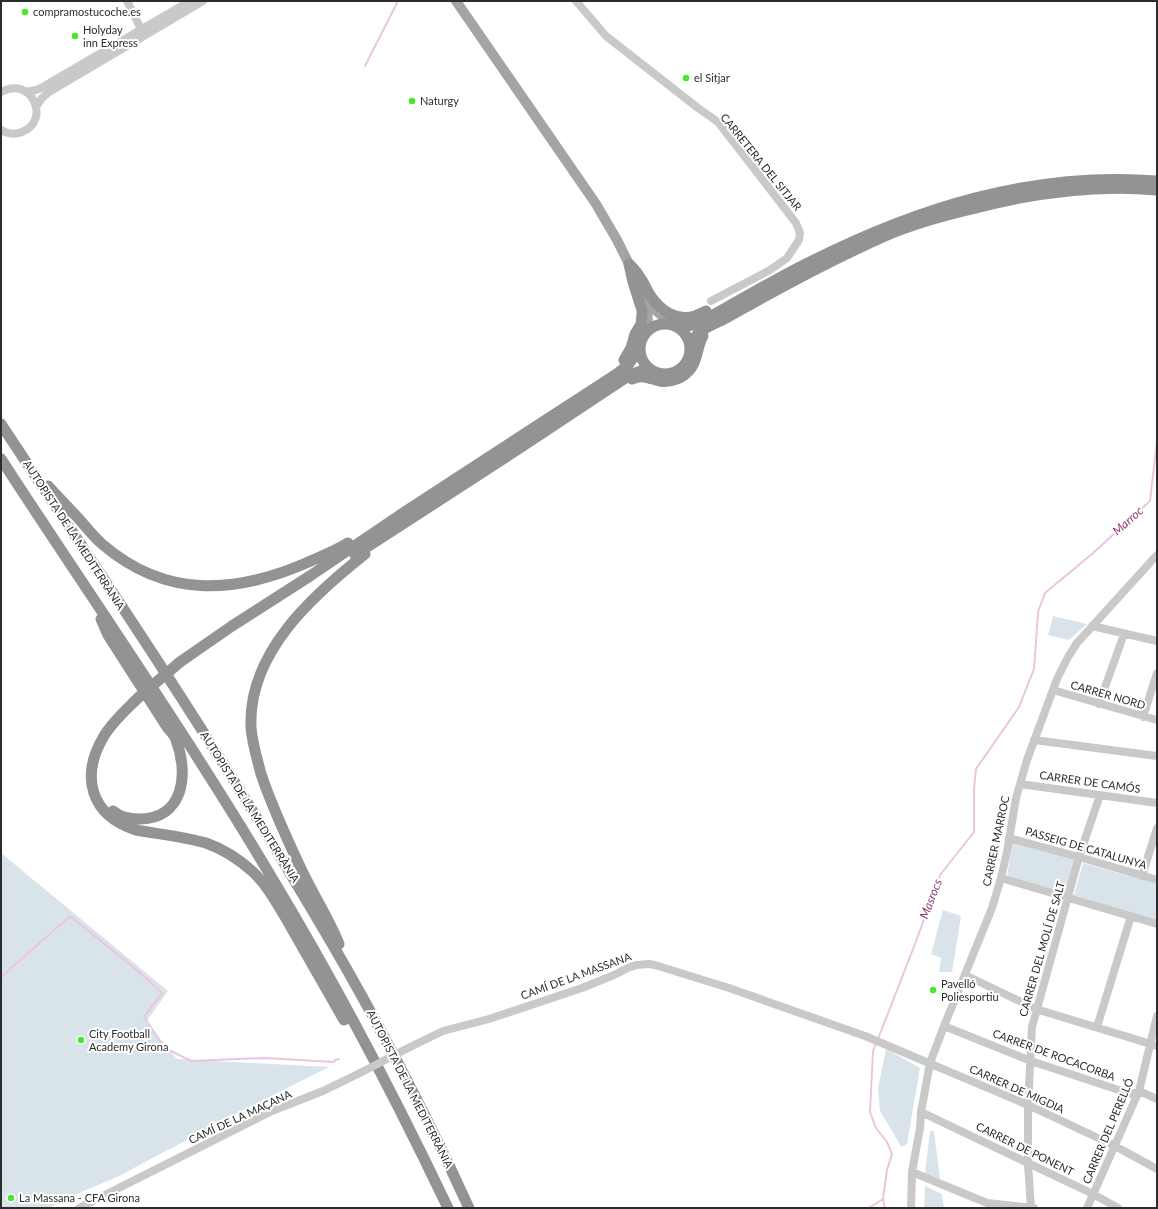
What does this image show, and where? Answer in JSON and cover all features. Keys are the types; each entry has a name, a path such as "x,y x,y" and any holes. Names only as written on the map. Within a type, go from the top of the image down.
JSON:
{"highway":[{"path":"371,1055 350,1030 281,909 254,873 238,860 206,843 126,827 115,821 100,806 95,797 92,786 94,757 105,734 115,722 182,665 242,627 406,517 561,410 618,373 628,365 640,348 643,337 647,331 658,324 675,326 698,323 768,283 836,249 913,216 978,197 1076,180 1106,179 1157,181"},
{"path":"690,346 694,338 700,332 805,274 886,236 945,215 1044,194 1108,188 1157,190"},
{"path":"629,264 659,306 668,313 677,317 685,318 694,316 737,295 768,283"},
{"path":"561,410 572,397 621,362 631,348 635,334 641,324 642,310 632,282 629,264"},
{"path":"602,394 617,389 628,381 638,377 648,377 660,381 666,381 673,380 681,376 688,371 694,363 699,343 704,334 724,319"},
{"path":"640,348 644,362 649,368 664,374 677,371 686,362 690,355 690,346 687,336 675,326"},
{"path":"1,423 38,476 101,543 130,565 172,582 195,586 225,586 247,583 294,569 406,517 630,375 649,368"},
{"name":"AUTOPISTA DE LA MEDITERRÀNIA","path":"1,423 191,713 288,868 350,973 423,1111 470,1208"},
{"name":"AUTOPISTA DE LA MEDITERRÀNIA","path":"1,459 198,759 274,882 335,987 404,1118 448,1208"},
{"path":"350,973 333,928 303,873 279,821 265,785 252,738 251,717 253,700 258,680 267,658 280,637 299,613 321,591 406,517"},
{"path":"85,586 108,635 167,727 176,738 182,761 182,784 179,795 174,804 160,815 151,818 134,819 125,818 116,814 104,800 100,790 98,770 104,749 141,699"}],"main road":[{"path":"456,1 593,199 655,310 675,326"},
{"path":"629,264 647,307 649,319 647,331"}],"street":[{"path":"127,1 141,29"},
{"path":"26,92 41,88 190,1"},
{"path":"36,107 42,98 49,92 203,1"},
{"name":"CARRETERA DEL SITJAR","path":"576,1 606,36 718,122 796,223 800,233 800,240 787,258 770,270 711,301"},
{"path":"1,92 12,88 26,92 32,98 36,107 36,114 31,126 25,131 12,134 1,130"},
{"name":"CARRER MARROC","path":"911,1208 912,1172 930,1063 992,908 1007,852 1016,798 1034,740 1053,690 1068,657 1077,643 1157,555"},
{"path":"1092,626 1157,641"},
{"path":"1099,704 1124,634"},
{"path":"1143,716 1157,673"},
{"name":"CARRER NORD","path":"1053,690 1157,720"},
{"path":"1034,740 1157,756"},
{"name":"CARRER DE CAMÓS","path":"1020,784 1157,802"},
{"name":"CARRER DEL MOLÍ DE SALT","path":"1032,1208 1028,1164 1028,1106 1032,1027 1079,856 1100,795"},
{"path":"1142,876 1157,828"},
{"name":"PASSEIG DE CATALUNYA","path":"1009,838 1079,856 1157,880"},
{"path":"1001,878 1157,924"},
{"path":"1097,1027 1131,916"},
{"name":"CAMÍ DE LA MASSANA","path":"410,1047 443,1031 489,1019 582,988 636,965 649,964 728,988 865,1036"},
{"path":"965,975 1036,1009 1154,1045"},
{"name":"CARRER DEL PERELLÓ","path":"1087,1208 1139,1090 1154,1045 1157,1016"},
{"name":"CARRER DE ROCACORBA","path":"944,1026 1031,1061 1131,1094 1139,1090 1157,1099"},
{"name":"CARRER DE MIGDIA","path":"865,1036 1028,1106 1115,1146 1157,1169"},
{"name":"CAMÍ DE LA MAÇANA","path":"79,1208 272,1111 322,1091 410,1047"},
{"name":"CARRER DE PONENT","path":"921,1112 1093,1194 1118,1208"},
{"path":"912,1172 987,1203 1032,1208"}],"shaded area":[{"path":"1053,616 1087,624 1069,640 1048,635"},
{"path":"1013,842 1076,860 1066,893 1007,876"},
{"name":"City Football Academy Girona","path":"1,853 168,991 146,1022 177,1059 329,1067 228,1118 117,1177 60,1201 50,1208 1,1208"},
{"path":"1083,863 1157,884 1157,921 1074,895"},
{"path":"943,910 961,916 952,972 939,972 941,958 931,954"},
{"path":"886,1049 920,1068 907,1144 901,1147 880,1111 878,1088"},
{"path":"930,1131 934,1131 940,1179 925,1173"},
{"path":"925,1186 942,1194 944,1208 924,1208"}],"waterway":[{"path":"365,66 398,1"},
{"name":"Masrocs","path":"878,1039 940,875 974,832 974,789 976,769 1019,707 1034,669 1038,612 1045,593 1092,554 1150,501 1157,441"},
{"path":"1,977 70,916 139,972 162,993 144,1017 165,1048 191,1061 265,1058 334,1062 335,1060 339,1059"},
{"name":"Masrocs","path":"869,1208 883,1199 887,1170 892,1154 887,1142 876,1128 870,1112 873,1051 876,1043"},
{"path":"883,1199 885,1208"}],"place":[{"name":"compramostucoche.es","path":"25,12"},
{"name":"Holyday inn Express","path":"75,36"},
{"name":"el Sitjar","path":"686,78"},
{"name":"Naturgy","path":"412,101"},
{"name":"Pavelló Poliesportiu","path":"933,990"},
{"name":"City Football Academy Girona","path":"81,1040"},
{"name":"La Massana - CFA Girona","path":"11,1198"}],"water label":[{"name":"Marroc","path":"1128,521"}]}
